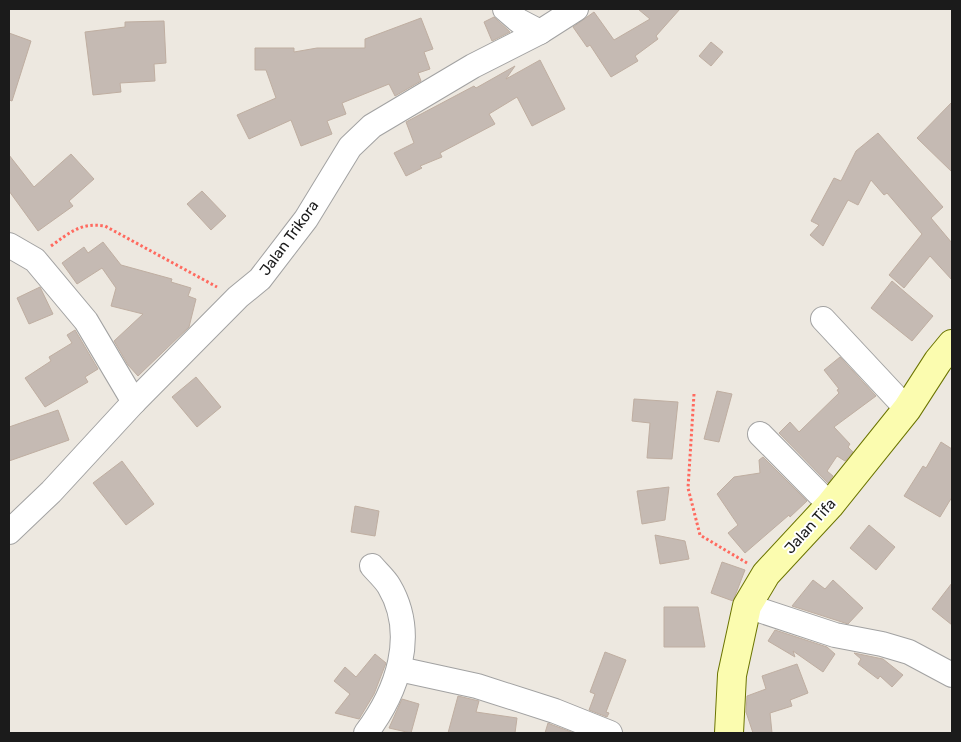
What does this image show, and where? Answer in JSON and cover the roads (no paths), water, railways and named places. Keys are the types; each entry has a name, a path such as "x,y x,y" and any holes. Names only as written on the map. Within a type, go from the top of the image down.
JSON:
{"street":[{"path":"505,9 519,21 540,32"},
{"name":"Jalan Trikora","path":"9,532 51,492 134,402 238,297 260,279 288,244 350,148 372,126 473,66 540,32 576,9"},
{"path":"9,245 35,260 86,321 134,402"},
{"path":"823,319 908,409"},
{"name":"Jalan Tifa","path":"729,733 732,675 746,606 766,574 830,505 908,409 938,361 952,344"},
{"path":"760,434 830,505"},
{"path":"366,733 384,706 399,669 404,644 402,618 389,586 372,566"},
{"path":"746,606 835,635 882,644 909,652 952,675"},
{"path":"399,669 477,686 555,711 610,733"}]}
